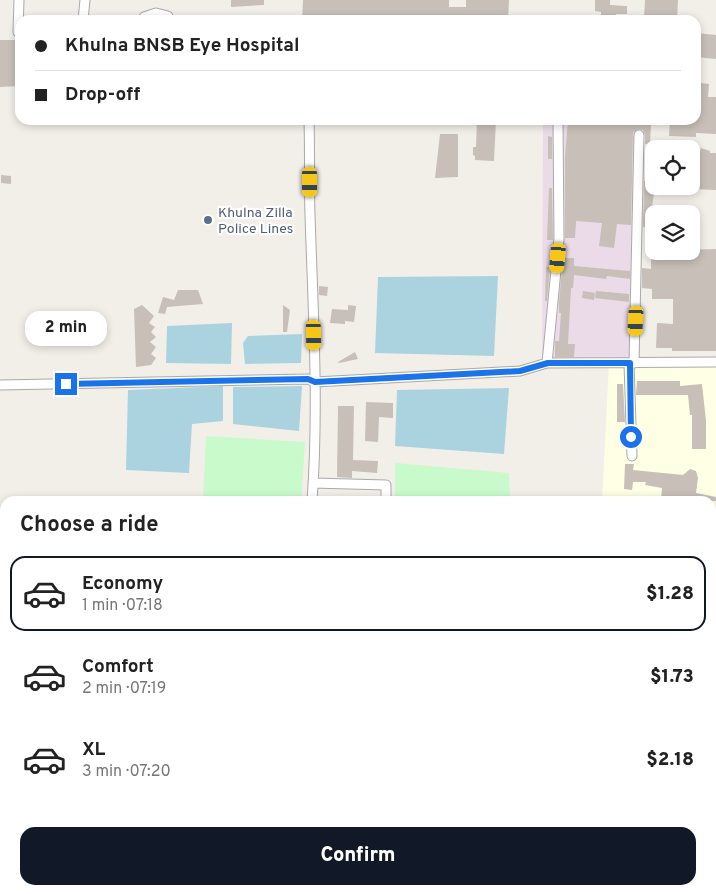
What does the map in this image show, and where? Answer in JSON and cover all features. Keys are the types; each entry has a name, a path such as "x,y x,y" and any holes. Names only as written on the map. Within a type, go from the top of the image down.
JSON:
{"street":[{"path":"19,0 19,15"},
{"path":"84,15 85,0"},
{"path":"150,15 156,13 164,15"},
{"path":"309,125 315,382 312,496"},
{"path":"548,363 559,239 558,125"},
{"path":"632,456 632,363 639,135"},
{"path":"0,385 308,379 315,382 520,371 548,363 716,362"},
{"path":"313,483 386,485 386,496"}],"shaded area":[{"path":"543,125 642,125 639,259 640,360 544,360 542,354"},
{"path":"609,363 716,363 716,496 602,496"}],"green space":[{"path":"206,436 305,442 301,496 203,496"},
{"path":"395,463 509,473 510,496 395,496"}],"water":[{"path":"498,276 494,356 375,353 378,277"},
{"path":"232,323 231,364 166,363 167,326"},
{"path":"302,334 301,363 245,364 243,343 248,336"},
{"path":"223,386 223,421 192,424 189,473 126,470 128,390"},
{"path":"302,386 299,431 233,424 233,387"},
{"path":"509,388 504,454 395,446 397,390"}],"building":[{"path":"231,0 264,0 264,5 231,7"},
{"path":"303,0 449,0 449,7 466,7 466,0 509,0 508,15 302,15"},
{"path":"595,0 610,0 610,5 627,6 627,14 601,15 601,12 595,11"},
{"path":"645,0 678,0 677,15 644,15"},
{"path":"701,34 716,35 716,59 701,58"},
{"path":"0,40 15,40 15,86 0,87"},
{"path":"701,83 709,84 708,97 716,97 716,134 696,133 696,137 669,136 670,125 701,125"},
{"path":"477,125 496,125 494,161 475,160 473,147 476,147"},
{"path":"568,125 651,125 650,140 645,140 643,130 639,129 633,132 631,225 617,224 614,248 599,246 602,223 576,221 575,238 565,238 565,157"},
{"path":"440,134 458,134 458,177 435,178"},
{"path":"548,136 552,137 552,159 548,159"},
{"path":"701,148 710,151 710,153 716,153 716,190 700,189"},
{"path":"1,175 11,176 11,184 1,183"},
{"path":"645,181 645,195 654,195 652,205 645,205 645,227 643,227"},
{"path":"549,188 552,188 553,240 547,240"},
{"path":"700,249 716,249 716,351 672,351 672,348 656,348 657,323 673,324 673,299 652,299 652,289 642,288 642,268 651,269 651,260 700,260"},
{"path":"563,258 574,258 574,266 630,271 630,279 607,276 606,279 574,275 573,288 571,288 568,344 575,344 574,357 555,357 555,341 559,341 561,313 559,313 559,302"},
{"path":"546,267 550,267 547,301 545,301"},
{"path":"319,286 328,287 327,296 319,295"},
{"path":"178,290 198,290 203,304 167,307 165,314 158,313 163,297 174,300"},
{"path":"583,291 595,293 594,300 582,298"},
{"path":"596,291 629,294 629,302 595,298"},
{"path":"142,305 154,316 149,323 155,327 151,332 156,337 150,342 156,347 151,354 156,358 151,365 136,367 134,309"},
{"path":"283,305 290,310 287,332 283,332"},
{"path":"348,305 356,306 354,322 345,321 345,324 330,323 332,309 348,310"},
{"path":"355,352 358,359 338,362"},
{"path":"637,381 680,381 680,386 702,384 706,421 706,449 692,449 692,415 690,415 688,395 636,395"},
{"path":"617,384 623,384 625,422 617,422"},
{"path":"366,402 393,403 393,418 379,417 378,442 365,441"},
{"path":"338,406 354,406 353,460 378,461 377,473 352,471 352,478 337,477"},
{"path":"625,464 634,464 633,470 683,475 690,469 696,471 698,478 696,493 711,496 661,496 662,488 645,485 646,482 633,482 632,490 624,489"}],"place":[{"name":"Khulna Zilla Police Lines","path":"208,220"}],"route":[{"path":"66,384 308,379 315,382 520,371 548,363 630,363 631,437"}]}
